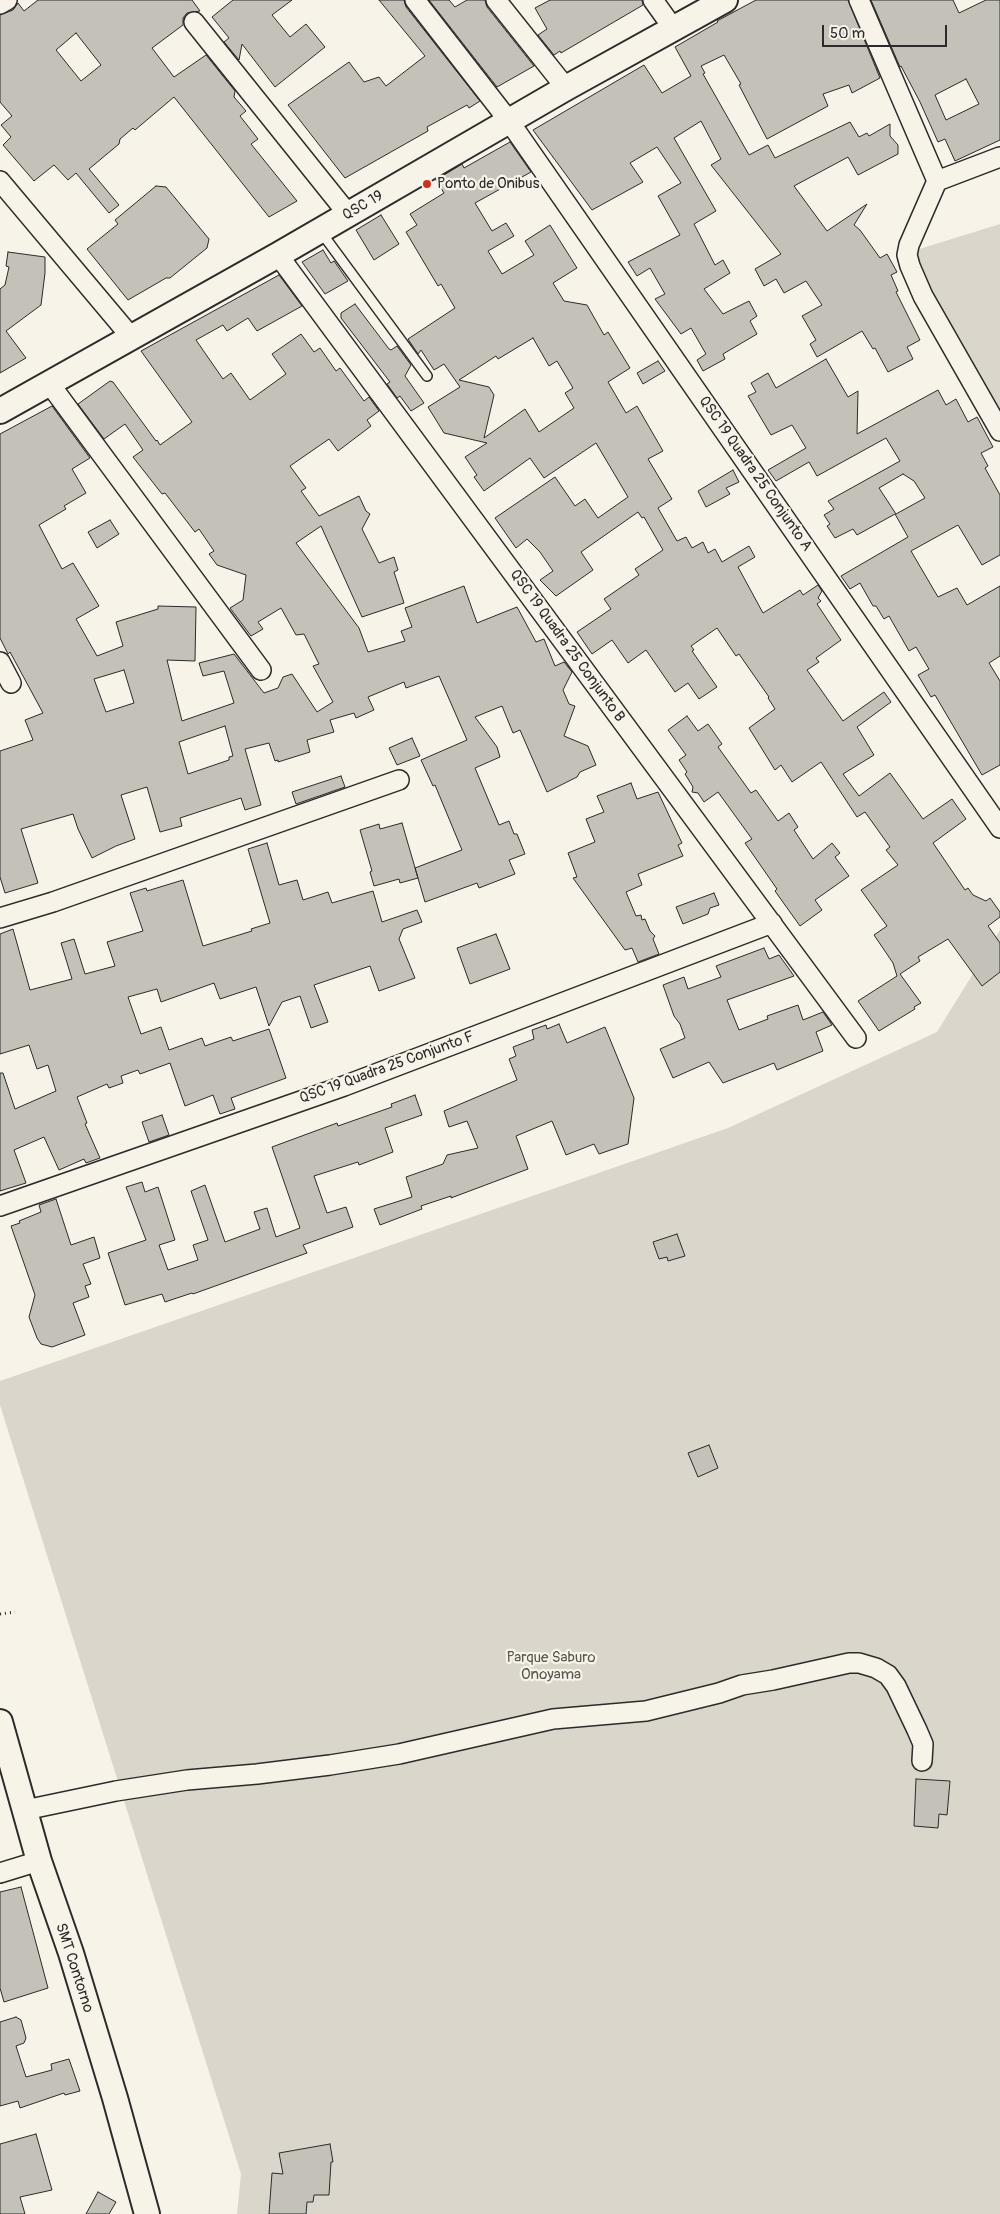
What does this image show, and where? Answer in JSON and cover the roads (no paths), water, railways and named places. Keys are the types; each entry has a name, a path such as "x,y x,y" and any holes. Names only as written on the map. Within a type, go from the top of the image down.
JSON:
{"street":[{"path":"0,4 7,0"},
{"name":"QSC 19 Quadra 25 Conjunto A","path":"414,0 509,121 1000,828"},
{"path":"496,0 566,88"},
{"path":"653,0 673,28"},
{"path":"859,0 937,181"},
{"name":"QSC 19","path":"0,411 278,255 717,2"},
{"path":"194,22 348,214"},
{"path":"1000,157 937,181 909,245 907,255 923,296 1000,431"},
{"path":"0,181 132,338"},
{"name":"QSC 19 Quadra 25 Conjunto B","path":"278,255 856,1038"},
{"path":"49,383 260,670"},
{"path":"0,662 11,683"},
{"path":"0,918 53,902 399,780"},
{"name":"QSC 19 Quadra 25 Conjunto F","path":"0,1206 344,1086 772,922"},
{"path":"25,1810 116,1791 187,1780 294,1770 399,1754 553,1719 646,1711 719,1693 742,1685 849,1663 860,1663 876,1668 888,1675 896,1686 923,1744 922,1761"},
{"name":"SMT Contorno","path":"0,1722 39,1861 84,1999 147,2214"},
{"path":"0,1873 39,1861"}],"lane":[{"path":"320,230 427,376"}],"place":[{"name":"Ponto de Onibus","path":"427,184"}],"park label":[{"name":"Parque Saburo Onoyama","path":"551,1666"}]}
